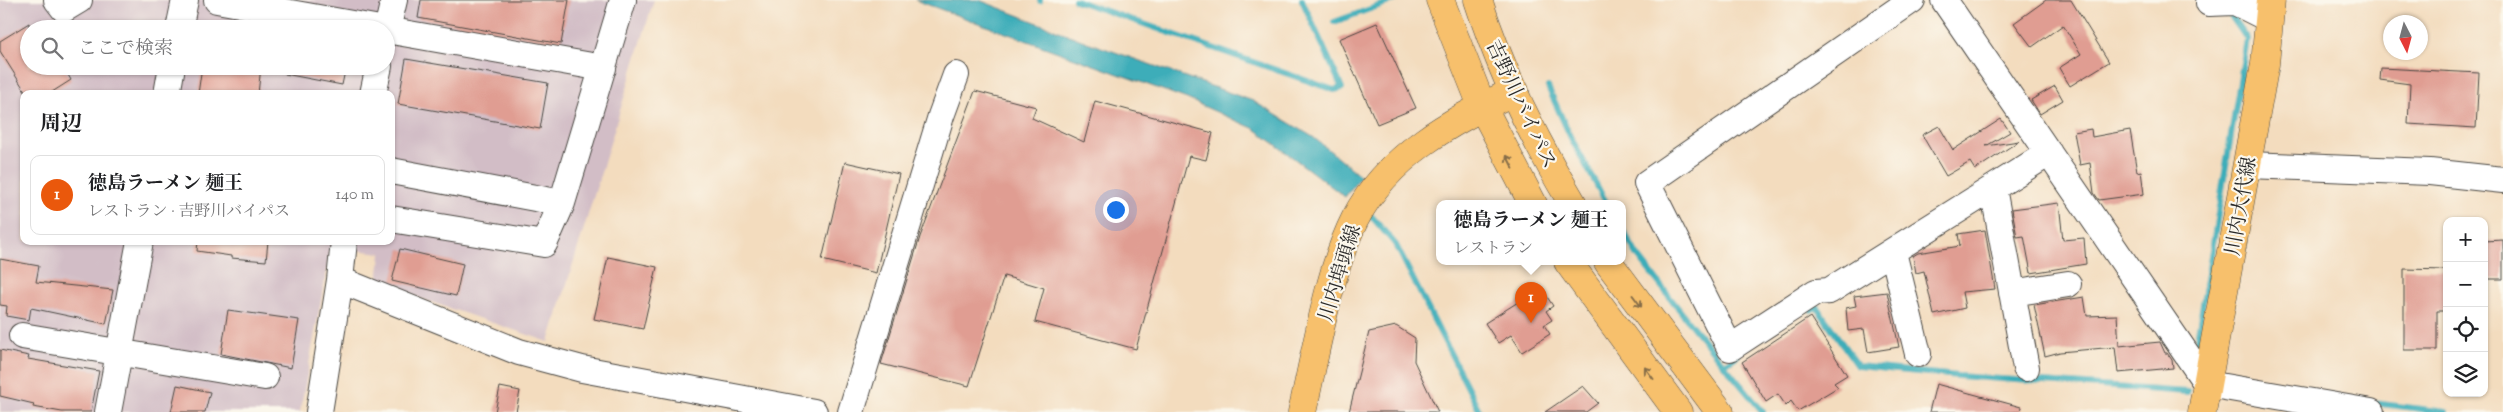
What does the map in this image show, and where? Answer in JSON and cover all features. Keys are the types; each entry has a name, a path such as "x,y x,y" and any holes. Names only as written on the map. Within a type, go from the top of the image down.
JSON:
{"main road":[{"name":"吉野川バイパス","path":"1440,0 1482,106 1531,200"},
{"name":"吉野川バイパス","path":"1478,0 1493,46 1548,163 1571,200"},
{"name":"川内大代線","path":"2202,412 2265,64 2270,10"},
{"name":"川内埠頭線","path":"1302,412 1329,298 1345,243 1356,218 1394,167 1429,139 1457,119 1515,91"},
{"path":"1570,265 1678,412"},
{"path":"1610,265 1720,412"}],"street":[{"path":"57,0 64,9 79,0"},
{"path":"181,20 185,0"},
{"path":"217,0 325,20"},
{"path":"388,20 394,0"},
{"path":"395,220 544,244 562,204 623,0"},
{"path":"1912,0 1647,182 1730,348 1816,292 1829,291 1893,252 2049,153"},
{"path":"1944,0 2207,384 2371,412"},
{"path":"2209,3 2236,2 2270,10"},
{"path":"395,33 603,68"},
{"path":"168,90 170,75"},
{"path":"374,90 377,75"},
{"path":"851,412 941,116 956,75"},
{"path":"2247,165 2430,172 2503,180"},
{"path":"395,172 562,204"},
{"path":"1993,188 2026,368"},
{"path":"108,412 139,245"},
{"path":"319,412 340,280 344,245"},
{"path":"1893,252 1918,354"},
{"path":"340,280 519,352 582,369 814,412"},
{"path":"2012,293 2068,284"},
{"path":"22,336 264,377"}],"shaded area":[{"path":"0,0 654,0 549,342 378,284 381,253 331,247 300,412 0,412"}],"water":[{"path":"915,0 979,0 1087,42 1253,101 1313,137 1361,176 1345,197 1255,129 1187,99"}],"building":[{"path":"421,0 569,0 561,44 418,18"},
{"path":"2046,0 2071,0 2109,62 2070,86 2059,68 2081,54 2063,25 2032,47 2014,23"},
{"path":"1377,23 1416,108 1377,124 1339,39"},
{"path":"20,29 20,75 68,75 71,80 55,90 24,90 0,51 0,41"},
{"path":"406,59 548,83 540,129 398,104"},
{"path":"2381,68 2479,73 2476,128 2408,124 2410,84 2380,80"},
{"path":"201,75 260,75 258,90 199,90"},
{"path":"290,75 344,75 342,85"},
{"path":"2055,86 2063,100 2040,114 2031,100"},
{"path":"975,91 1036,107 1032,118 1084,142 1095,101 1213,133 1206,160 1189,156 1136,349 1035,322 1044,288 1004,276 969,386 881,364 920,237"},
{"path":"2001,119 2010,132 1986,146 2019,141 1975,170 1970,162 1946,176 1922,135 1939,126 1953,150"},
{"path":"2091,129 2092,137 2130,130 2137,172 2141,171 2144,194 2099,200 2094,193 2090,163 2080,165 2074,132"},
{"path":"845,162 899,174 876,273 822,260"},
{"path":"2059,203 2063,240 2084,238 2086,264 2031,273 2024,236 2017,237 2012,209"},
{"path":"1985,230 1995,289 1962,292 1965,308 1934,315 1924,271 1916,273 1913,256 1918,253 1960,246 1958,234"},
{"path":"2503,240 2503,279 2488,279 2488,241"},
{"path":"198,245 268,245 266,261 231,258 231,256 197,251"},
{"path":"400,249 463,264 456,296 392,281"},
{"path":"608,257 657,267 643,329 594,319"},
{"path":"0,259 39,266 36,282 113,290 106,324 31,308 29,320 6,316 7,306 0,305"},
{"path":"2404,269 2443,270 2443,311 2437,311 2437,350 2404,350"},
{"path":"1544,292 1553,306 1546,311 1552,320 1544,325 1550,334 1522,352 1511,335 1498,343 1485,323 1526,297 1530,301"},
{"path":"1887,292 1899,347 1868,352 1864,329 1848,331 1846,308 1856,306 1854,296"},
{"path":"2084,297 2087,316 2117,315 2119,346 2160,342 2165,353 2172,360 2173,368 2118,373 2115,347 2060,352 2045,356 2034,305"},
{"path":"228,310 299,320 291,368 221,354"},
{"path":"1810,317 1847,375 1834,383 1838,387 1798,411 1791,401 1786,406 1778,394 1766,402 1742,362"},
{"path":"1396,326 1415,338 1414,361 1438,412 1349,412 1369,332"},
{"path":"0,350 29,356 28,359 99,371 91,412 62,412 33,407 34,404 0,396"},
{"path":"1936,384 2021,407 2020,412 1929,412"},
{"path":"177,385 210,392 205,412 171,412"},
{"path":"1583,386 1598,403 1586,412 1545,412"},
{"path":"500,387 520,391 516,412 495,412"}],"waterway":[{"path":"1075,0 1334,90 1342,88 1302,0"},
{"path":"1334,22 1395,0"},
{"path":"2197,340 2247,39 2227,10"},
{"path":"1548,87 1571,138 1605,200"},
{"path":"1367,211 1396,245 1480,412"},
{"path":"1626,236 1638,256 1692,326 1763,412"},
{"path":"1811,310 1816,306 1858,366 1958,376 2187,392"},
{"path":"1725,364 1737,356"},
{"path":"2373,403 2446,412"}],"place":[{"name":"徳島ラーメン 麺王","path":"1531,323"}]}
